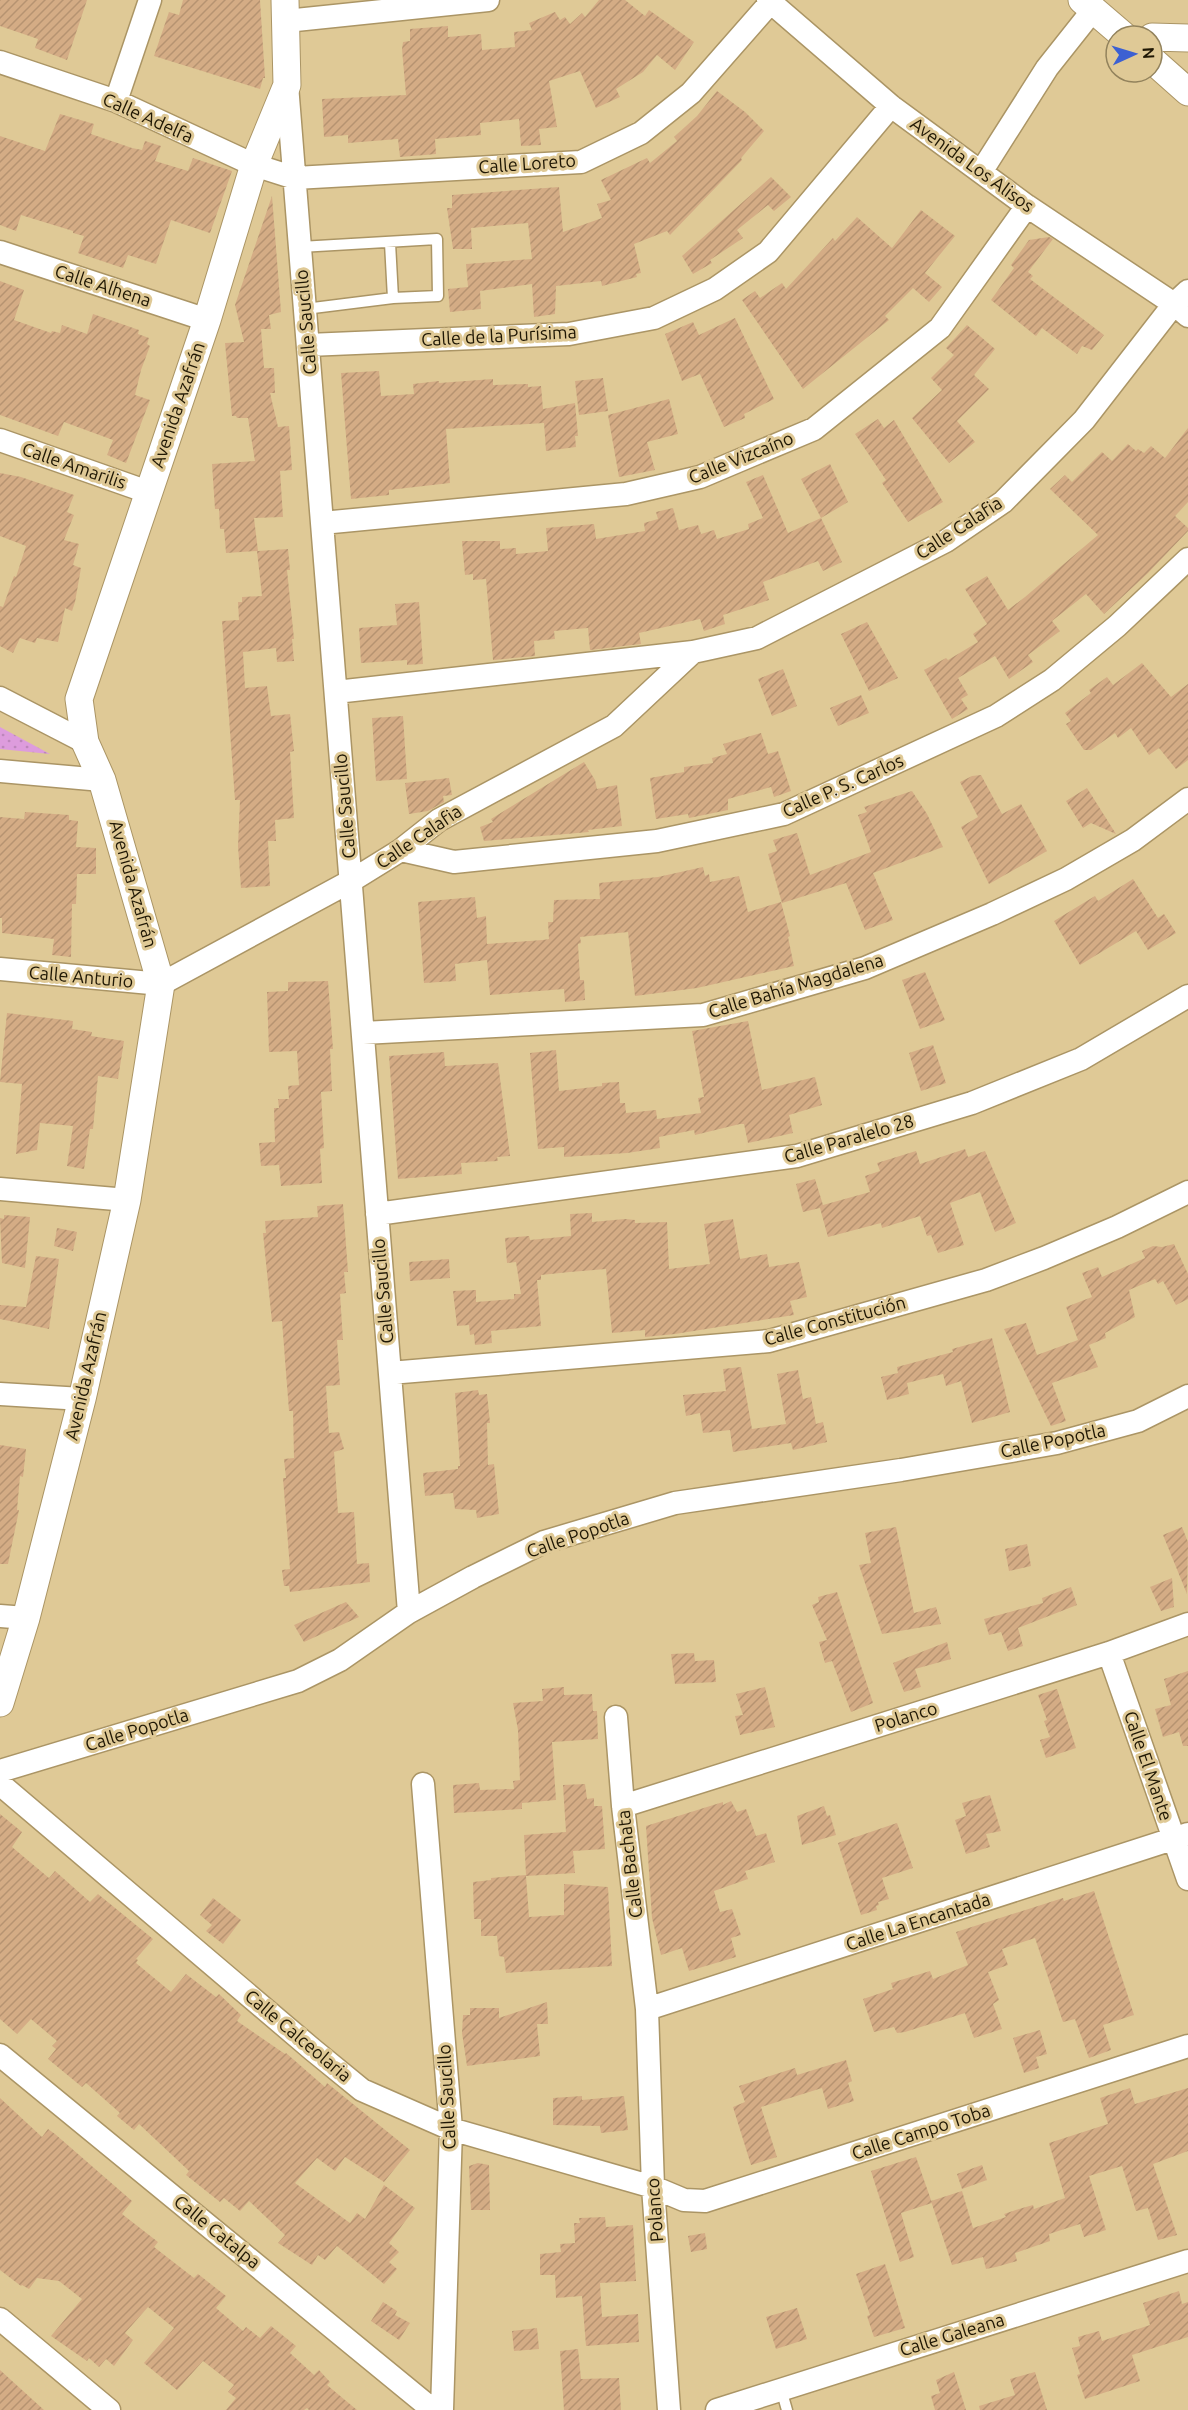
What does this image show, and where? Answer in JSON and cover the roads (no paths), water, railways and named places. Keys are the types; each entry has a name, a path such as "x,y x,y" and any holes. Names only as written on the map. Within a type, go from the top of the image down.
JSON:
{"street":[{"path":"116,101 150,0"},
{"path":"285,11 481,1"},
{"name":"Avenida Los Alisos","path":"769,2 891,106 1027,206 1184,304"},
{"name":"Calle Loreto","path":"295,178 581,162 641,133 691,93 769,2"},
{"path":"981,172 1087,5 1110,24"},
{"name":"Calle Saucillo","path":"285,11 287,85 409,1612"},
{"path":"1164,37 1188,38"},
{"name":"Calle Adelfa","path":"0,62 116,101 254,165 295,178"},
{"path":"1164,71 1188,92"},
{"name":"Avenida Azafrán","path":"0,1703 13,1617 82,1399 127,1200 162,984 102,780 85,742 79,699 207,320 254,165 287,85"},
{"name":"Calle de la Purísima","path":"308,345 569,334 654,318 715,289 768,252 891,106"},
{"name":"Calle Vizcaíno","path":"322,523 626,494 700,477 814,429 940,328 1027,206"},
{"name":"Calle Alhena","path":"0,252 207,320"},
{"name":"Calle Calafia","path":"336,692 693,652 757,638 946,540 1003,502 1084,420 1184,304"},
{"name":"Calle Amarilis","path":"0,440 148,492"},
{"name":"Calle P. S. Carlos","path":"401,850 454,862 657,841 784,814 996,716 1060,673 1117,626 1188,559"},
{"name":"Calle Calafia","path":"162,984 351,881 401,850 439,820 614,726 693,652"},
{"path":"0,698 85,742"},
{"path":"0,771 102,780"},
{"name":"Calle Bahía Magdalena","path":"363,1033 703,1015 865,968 992,914 1066,879 1133,840 1188,799"},
{"name":"Calle Anturio","path":"0,969 162,984"},
{"name":"Calle Paralelo 28","path":"377,1214 797,1156 972,1103 1070,1064 1156,1017 1188,996"},
{"path":"0,1189 127,1200"},
{"name":"Calle Constitución","path":"390,1373 769,1341 986,1280 1117,1227 1188,1192"},
{"path":"0,1394 82,1399"},
{"name":"Calle Popotla","path":"0,1771 298,1681 340,1660 409,1612 544,1542 675,1503 901,1470 1057,1443 1138,1421 1188,1396"},
{"name":"Polanco","path":"623,1806 1109,1653 1188,1624"},
{"name":"Calle El Mante","path":"1109,1653 1181,1836 1188,1878"},
{"name":"Calle Bachata","path":"616,1718 623,1806 647,2009"},
{"name":"Calle Calceolaria","path":"0,1784 362,2090 451,2129 653,2187"},
{"name":"Calle Saucillo","path":"423,1784 451,2129 442,2410"},
{"name":"Calle La Encantada","path":"647,2009 1181,1836"},
{"name":"Polanco","path":"647,2009 653,2187 669,2410"},
{"name":"Calle Campo Toba","path":"653,2187 684,2200 705,2201 1188,2046"},
{"name":"Calle Catalpa","path":"0,2055 433,2410"},
{"name":"Calle Galeana","path":"717,2410 784,2400 1188,2261"},
{"path":"0,2319 109,2410"}],"lane":[{"path":"300,247 437,240 438,296 393,298 305,309"},
{"path":"390,243 393,298"}]}
